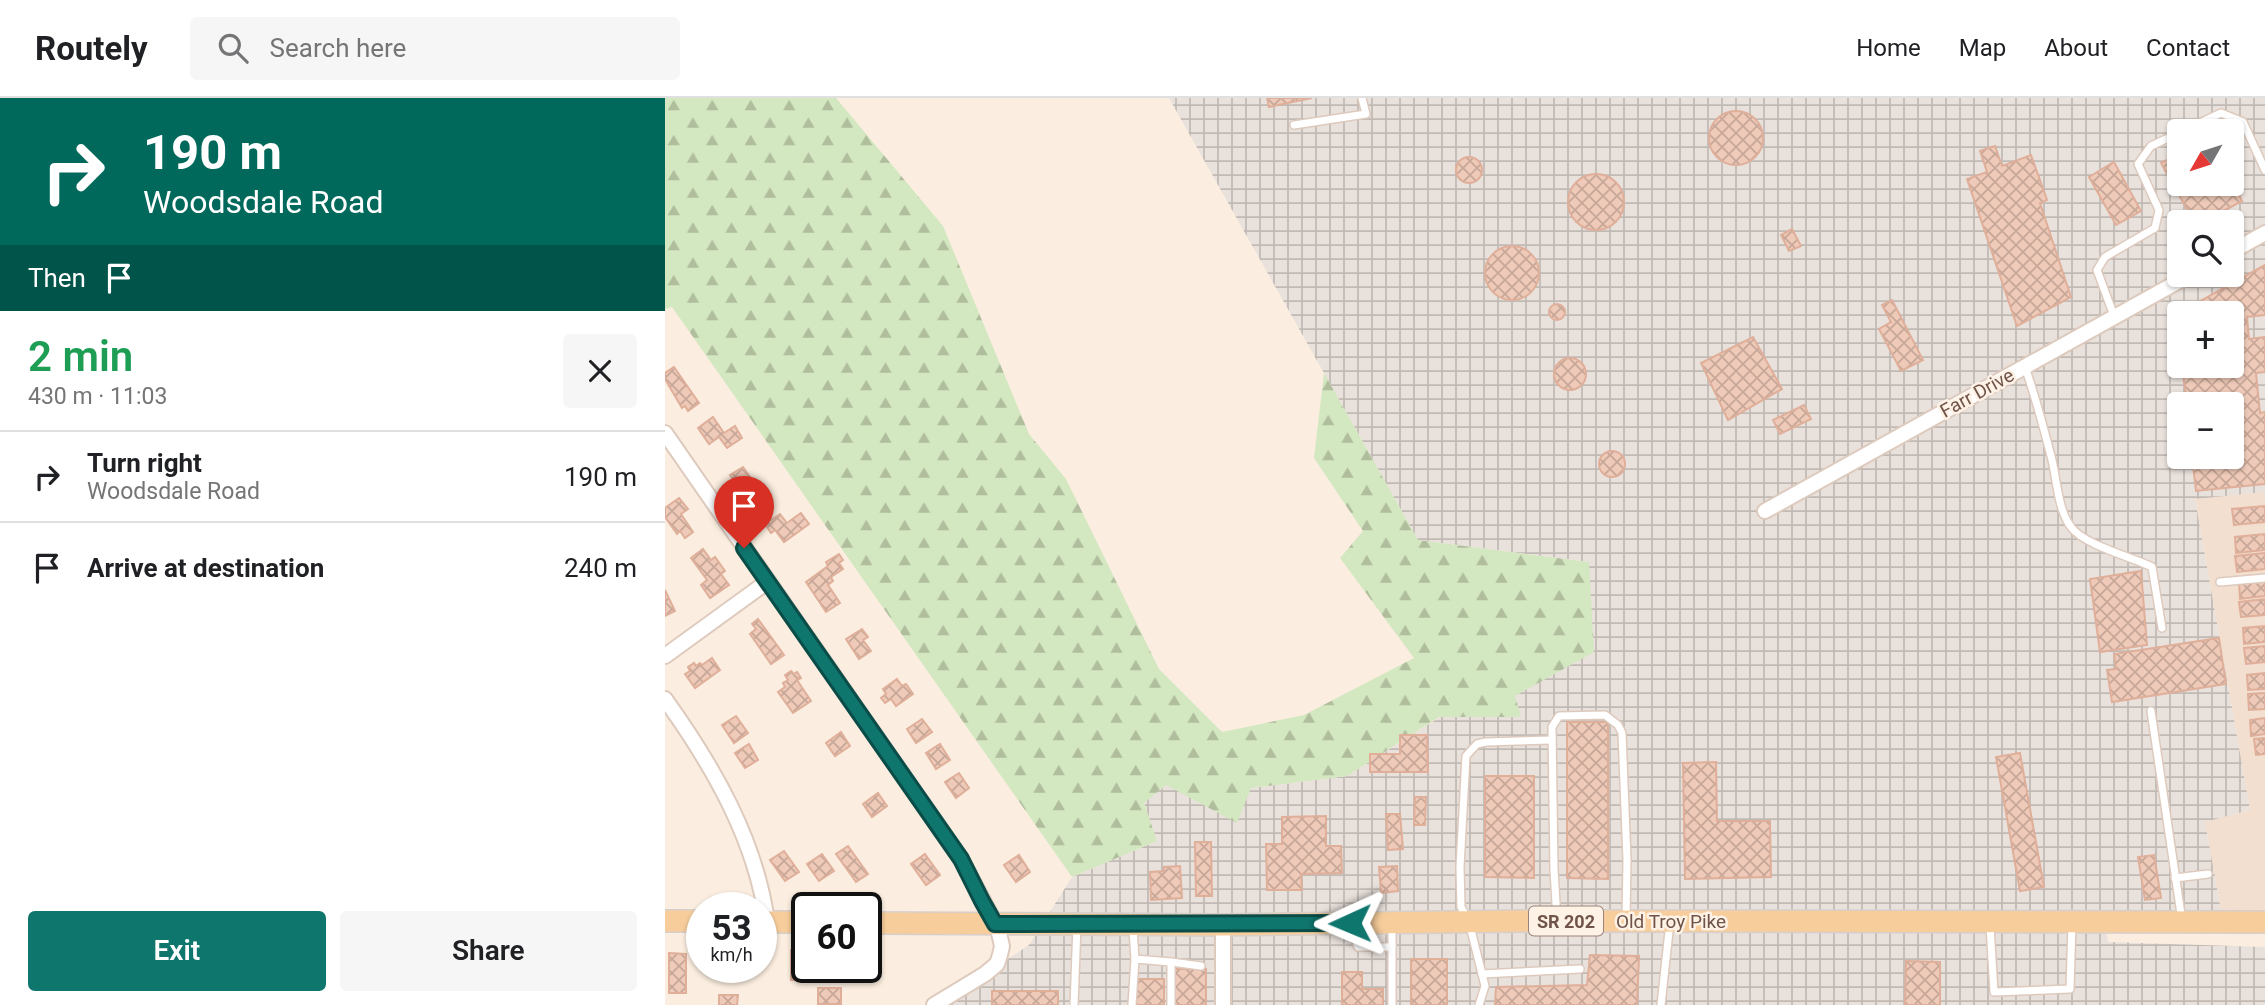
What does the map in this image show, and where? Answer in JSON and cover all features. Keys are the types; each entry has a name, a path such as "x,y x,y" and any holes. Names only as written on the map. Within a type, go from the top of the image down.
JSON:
{"main road":[{"path":"665,921 686,921"},
{"name":"Old Troy Pike","path":"882,923 1223,925 1557,921 2265,922"}],"street":[{"path":"2244,245 2265,233"},
{"name":"Farr Drive","path":"1765,511 2168,287"},
{"path":"665,433 961,859 995,924 1002,946 997,964 949,1000 934,1005"},
{"path":"665,656 767,582"},
{"path":"665,699 707,764 748,843 763,892"},
{"path":"1223,925 1223,1005"}],"lane":[{"path":"1294,125 1366,114 1362,98"},
{"path":"2208,119 2221,113 2236,119"},
{"path":"2244,124 2265,170"},
{"path":"2114,316 2097,270 2105,257 2155,228 2159,210 2138,164 2151,146 2167,139"},
{"path":"2024,367 2064,511 2071,527 2078,534 2104,548 2153,567 2162,628"},
{"path":"2220,582 2265,578"},
{"path":"2151,712 2182,921"},
{"path":"1557,921 1552,727 1559,716 1605,715 1618,725 1622,733 1627,860 1626,921"},
{"path":"1479,1005 1485,986 1469,922 1461,907 1460,867 1467,756 1477,744 1486,742 1552,740"},
{"path":"2175,878 2209,873"},
{"path":"1661,1005 1670,921"},
{"path":"1990,922 1994,992 2070,989 2073,921"},
{"path":"1392,922 1392,1005"},
{"path":"1350,923 1358,947 1392,947"},
{"path":"1074,1005 1077,924"},
{"path":"1132,925 1135,959 1132,1005"},
{"path":"1135,959 1201,966"},
{"path":"1171,962 1171,1005"},
{"path":"1482,974 1580,969"}],"shaded area":[{"path":"1169,98 2265,98 2265,492 2195,499 2250,810 2205,822 2223,921 2105,922 2108,942 2265,947 2265,1005 939,1005 1029,945 1072,877 1157,841 1144,803 1166,785 1251,788 1347,776 1440,717 1520,717 1515,696 1589,562 1418,540"},
{"path":"2265,492 2265,922 2223,921 2205,822 2250,810 2195,498"}],"green space":[{"path":"665,98 836,98 943,226 1029,434 1066,479 1159,669 1222,732 1304,715 1414,658 1340,558 1363,531 1314,458 1324,373 1418,540 1589,562 1594,652 1515,696 1521,717 1439,717 1347,776 1251,788 1237,823 1166,785 1144,803 1157,841 1072,877 672,307 665,309"}],"building":[{"path":"1267,98 1312,98 1269,107"},
{"path":"1741,111 1751,115 1759,123 1763,138 1759,153 1751,161 1731,165 1721,161 1713,153 1709,133 1713,123 1721,115"},
{"path":"1995,146 2002,166 2031,155 2047,200 2040,203 2071,297 2017,326 1967,179 1987,172 1980,151"},
{"path":"1469,157 1478,161 1482,170 1478,179 1469,183 1460,179 1456,170 1460,161"},
{"path":"2167,160 2167,174 2161,163"},
{"path":"2114,162 2141,211 2116,225 2089,177"},
{"path":"1596,174 1607,176 1616,182 1622,191 1622,213 1616,222 1607,228 1596,230 1585,228 1576,222 1570,213 1568,202 1570,191 1576,182 1585,176"},
{"path":"2179,196 2239,196 2242,201 2225,210 2187,210"},
{"path":"1792,229 1801,246 1789,251 1781,235"},
{"path":"1512,246 1531,254 1539,273 1531,292 1512,300 1493,292 1485,273 1493,254"},
{"path":"2265,265 2265,315 2247,317 2249,339 2265,337 2265,372 2256,373 2260,413 2265,412 2265,484 2196,491 2193,469 2244,469 2244,392 2185,392 2184,378 2244,378 2244,301 2200,301 2225,287 2244,287 2244,277"},
{"path":"1892,300 1923,360 1901,371 1879,329 1891,322 1882,305"},
{"path":"1554,304 1560,304 1565,312 1563,318 1554,320 1549,315 1549,309"},
{"path":"1753,337 1782,389 1728,420 1701,363"},
{"path":"1570,358 1582,362 1586,374 1582,386 1570,390 1558,386 1554,374 1558,362"},
{"path":"674,367 699,403 688,411 685,406 682,408 665,379 665,373"},
{"path":"1804,405 1811,419 1780,434 1773,420"},
{"path":"713,417 724,433 735,426 742,438 727,448 719,437 709,444 698,428"},
{"path":"1612,451 1621,455 1625,464 1621,473 1612,477 1603,473 1599,464 1603,455"},
{"path":"743,467 761,493 748,501 730,475"},
{"path":"679,498 688,509 681,514 693,532 685,538 680,531 677,534 665,517 665,508"},
{"path":"2265,506 2265,522 2234,525 2232,509"},
{"path":"801,513 809,524 784,542 775,530 771,533 765,524 780,514 787,523"},
{"path":"2265,534 2265,550 2236,553 2235,537"},
{"path":"703,549 711,560 715,557 725,571 721,574 729,585 710,598 701,585 707,580 691,558"},
{"path":"2265,553 2265,569 2237,572 2235,556"},
{"path":"839,554 843,560 839,563 843,569 831,577 833,581 828,585 840,603 826,612 806,582 828,566 826,562"},
{"path":"2141,571 2147,645 2100,652 2090,579"},
{"path":"2265,580 2265,596 2240,599 2239,583"},
{"path":"665,590 675,611 665,616"},
{"path":"2265,599 2265,615 2241,617 2239,602"},
{"path":"758,619 784,655 771,664 750,634 756,629 752,624"},
{"path":"2265,626 2265,642 2244,644 2243,628"},
{"path":"862,629 868,637 863,640 871,651 859,659 846,639"},
{"path":"2219,638 2226,684 2112,702 2107,670 2116,669 2114,654"},
{"path":"2265,646 2265,662 2246,664 2244,648"},
{"path":"712,658 720,670 695,688 685,674 690,671 688,667 694,663 696,666 700,663 702,665"},
{"path":"791,671 794,674 797,672 801,678 797,680 811,701 793,713 778,692 785,687 783,683 788,680 785,675"},
{"path":"2265,673 2265,689 2248,690 2247,675"},
{"path":"897,679 902,686 906,684 913,694 896,706 891,699 885,703 881,698 886,694 883,689"},
{"path":"2265,693 2265,709 2249,710 2248,694"},
{"path":"736,716 748,733 734,743 722,725"},
{"path":"2265,718 2265,734 2251,736 2250,720"},
{"path":"922,719 932,732 916,743 907,729"},
{"path":"1567,722 1608,722 1608,879 1567,878"},
{"path":"841,732 850,746 835,756 826,743"},
{"path":"1400,735 1427,735 1428,772 1370,772 1370,754 1400,754"},
{"path":"2265,738 2265,754 2256,755 2254,739"},
{"path":"749,744 758,760 745,768 735,753"},
{"path":"940,744 950,760 936,769 926,753"},
{"path":"2020,753 2044,887 2020,891 1996,757"},
{"path":"1716,762 1717,821 1770,821 1771,877 1685,879 1683,763"},
{"path":"959,773 969,788 956,798 945,782"},
{"path":"1485,776 1534,776 1534,878 1485,877"},
{"path":"878,793 887,806 872,817 863,804"},
{"path":"1415,797 1426,797 1425,825 1414,825"},
{"path":"1386,814 1400,814 1403,849 1388,850"},
{"path":"1326,816 1326,846 1341,846 1342,873 1301,874 1302,890 1267,890 1266,844 1282,844 1282,817"},
{"path":"1195,842 1211,842 1212,896 1196,896"},
{"path":"848,846 868,874 856,882 836,854"},
{"path":"784,851 799,872 785,881 770,860"},
{"path":"822,854 834,871 819,881 807,864"},
{"path":"925,854 940,875 926,885 911,864"},
{"path":"1019,855 1030,872 1016,882 1004,865"},
{"path":"2154,855 2161,898 2145,900 2138,857"},
{"path":"1180,866 1182,898 1151,900 1150,872 1164,871 1164,867"},
{"path":"1397,866 1398,891 1381,893 1379,867"},
{"path":"669,953 686,954 686,993 669,993"},
{"path":"1590,955 1639,956 1637,1005 1495,1005 1496,987 1587,985"},
{"path":"1411,959 1447,959 1447,1005 1411,1005"},
{"path":"1906,961 1940,962 1940,1005 1905,1005"},
{"path":"1175,969 1206,969 1206,1005 1175,1005"},
{"path":"1342,972 1362,972 1362,989 1383,989 1383,1005 1342,1005"},
{"path":"1136,979 1164,979 1164,1005 1136,1005"},
{"path":"818,988 841,988 841,1004 818,1004"},
{"path":"992,991 1058,991 1058,1005 992,1005"},
{"path":"719,995 738,995 737,1005 719,1005"}],"route":[{"path":"744,548 961,859 995,924 1350,923"}]}
